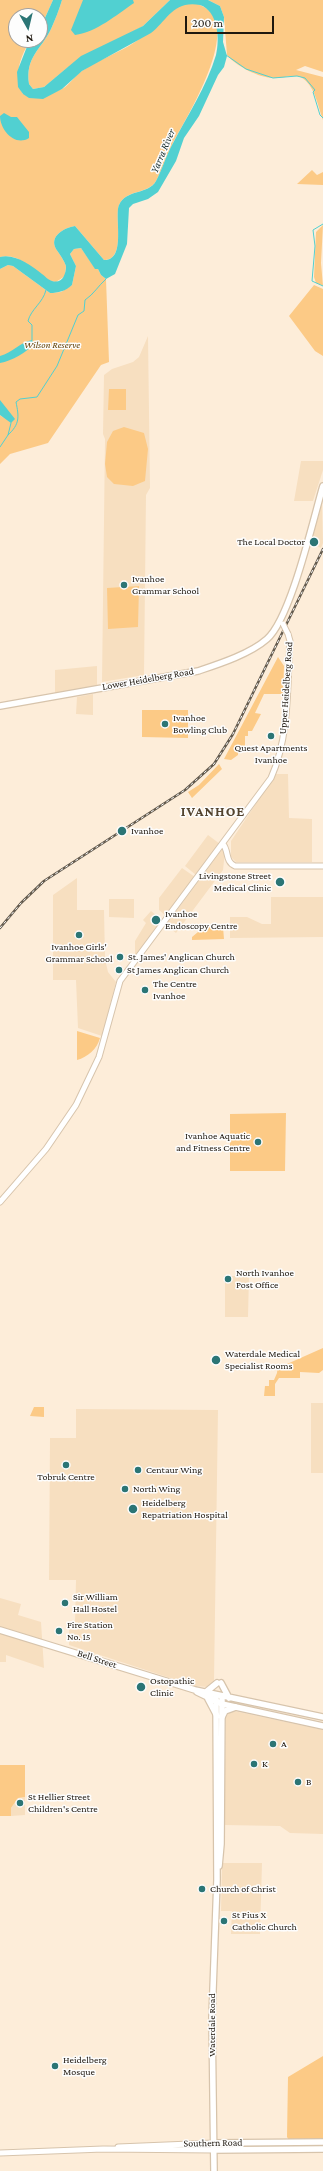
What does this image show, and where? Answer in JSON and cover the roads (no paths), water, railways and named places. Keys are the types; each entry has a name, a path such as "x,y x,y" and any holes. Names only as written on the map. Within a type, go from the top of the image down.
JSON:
{"main road":[{"name":"Lower Heidelberg Road","path":"0,706 171,676 212,666 261,644 273,632 295,582 323,486"},
{"name":"Upper Heidelberg Road","path":"0,1202 46,1149 76,1105 99,1057 120,982 265,787 276,765 286,716 290,641 280,618"},
{"path":"223,844 227,849 228,860 235,866 323,866"},
{"name":"Bell Street","path":"0,1630 195,1690 219,1703 323,1726"},
{"path":"229,1698 219,1683 206,1695 219,1717 226,1711 236,1707"},
{"name":"Bell Street","path":"206,1695 219,1695 323,1717"},
{"name":"Waterdale Road","path":"214,2171 212,2013 219,1824 219,1695"},
{"name":"Southern Road","path":"103,2150 142,2146 323,2142"},
{"name":"Southern Road","path":"0,2153 103,2150 323,2149"}],"water":[{"path":"53,0 62,0 48,34 48,11"},
{"path":"83,0 133,0 134,3 99,27 75,35 71,30"},
{"path":"170,0 208,0 220,6 224,17 223,42 227,56 224,67 218,75 199,116 184,138 176,161 158,192 148,199 133,204 129,208 127,244 115,274 106,279 101,275 98,269 95,269 81,248 74,249 70,254 76,266 72,285 67,289 56,293 50,293 13,266 8,265 0,269 0,257 5,256 17,258 33,267 52,281 55,282 61,280 65,273 66,266 56,249 54,240 62,231 75,226 104,260 111,258 118,246 119,205 127,196 148,188 156,181 170,149 196,101 212,67 218,41 214,19 206,8 200,5 191,4 177,8 151,33 82,71 62,89 43,99 29,98 23,94 18,87 17,72 26,48 39,48 29,67 29,84 33,89 44,87 81,56 143,26"},
{"path":"4,113 11,117 17,117 29,132 29,138 19,140 9,136 1,121 0,116"},
{"path":"32,340 34,344 19,356 0,363 0,356"},
{"path":"0,400 15,419 11,423 0,415"}],"waterway":[{"path":"226,55 246,69 273,78 297,76 305,78 315,90 313,92 320,115 323,118"},
{"path":"323,224 313,230 315,246 312,281 323,286"},
{"path":"8,435 15,427 18,420 16,402 20,399 37,397 57,366 78,315 84,311 85,300 106,279"},
{"path":"32,340 32,325 28,321 46,290"},
{"path":"0,447 8,435 11,423"}],"railway":[{"path":"0,928 21,903 44,881 185,790 214,764 233,734 323,549"}],"place":[{"name":"The Local Doctor","path":"314,542"},
{"name":"Ivanhoe Grammar School","path":"124,585"},
{"name":"Ivanhoe Bowling Club","path":"165,724"},
{"name":"Quest Apartments Ivanhoe","path":"271,736"},
{"name":"Ivanhoe","path":"122,831"},
{"name":"Livingstone Street Medical Clinic","path":"280,882"},
{"name":"Ivanhoe Endoscopy Centre","path":"156,920"},
{"name":"Ivanhoe Girls' Grammar School","path":"79,935"},
{"name":"St. James' Anglican Church","path":"120,957"},
{"name":"St James Anglican Church","path":"119,970"},
{"name":"The Centre Ivanhoe","path":"145,990"},
{"name":"Ivanhoe Aquatic and Fitness Centre","path":"258,1142"},
{"name":"North Ivanhoe Post Office","path":"228,1279"},
{"name":"Waterdale Medical Specialist Rooms","path":"216,1360"},
{"name":"Tobruk Centre","path":"66,1465"},
{"name":"Centaur Wing","path":"138,1470"},
{"name":"North Wing","path":"125,1489"},
{"name":"Heidelberg Repatriation Hospital","path":"133,1509"},
{"name":"Sir William Hall Hostel","path":"65,1603"},
{"name":"Fire Station No. 15","path":"59,1631"},
{"name":"Ostopathic Clinic","path":"141,1687"},
{"name":"A","path":"273,1744"},
{"name":"K","path":"254,1764"},
{"name":"B","path":"298,1782"},
{"name":"St Hellier Street Children's Centre","path":"20,1803"},
{"name":"Church of Christ","path":"202,1889"},
{"name":"St Pius X Catholic Church","path":"224,1921"},
{"name":"Heidelberg Mosque","path":"55,2066"}],"district":[{"name":"IVANHOE","path":"213,812"}],"water label":[{"name":"Yarra River","path":"163,151"}],"park label":[{"name":"Wilson Reserve","path":"52,345"}]}
